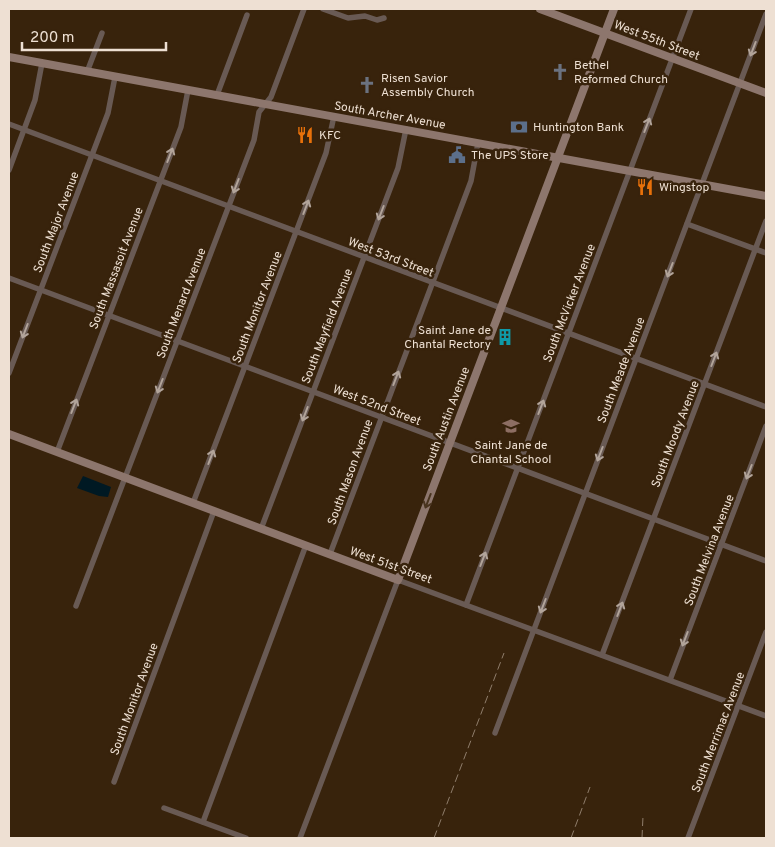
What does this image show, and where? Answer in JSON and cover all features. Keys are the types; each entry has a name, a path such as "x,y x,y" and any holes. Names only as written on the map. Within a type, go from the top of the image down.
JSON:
{"street":[{"name":"South Menard Avenue","path":"76,606 254,140 259,112 271,97 304,9"},
{"path":"323,9 348,18 365,16 377,20 384,18"},
{"name":"West 55th Street","path":"540,9 766,93"},
{"name":"South Austin Avenue","path":"300,838 614,9"},
{"name":"South McVicker Avenue","path":"466,605 691,9"},
{"name":"South Meade Avenue","path":"495,733 766,14"},
{"path":"217,95 246,15"},
{"path":"87,72 102,33"},
{"name":"South Archer Avenue","path":"9,58 766,196"},
{"path":"9,170 35,100 42,63"},
{"name":"South Major Avenue","path":"9,373 108,113 115,77"},
{"name":"South Massasoit Avenue","path":"57,452 181,126 188,90"},
{"name":"South Monitor Avenue","path":"193,503 326,154 334,116"},
{"name":"West 53rd Street","path":"9,124 766,407"},
{"name":"South Mayfield Avenue","path":"261,528 398,168 406,129"},
{"name":"South Mason Avenue","path":"330,554 471,181 478,143"},
{"name":"South Moody Avenue","path":"602,655 766,221"},
{"path":"687,224 766,254"},
{"name":"West 52nd Street","path":"9,278 766,561"},
{"name":"South Melvina Avenue","path":"670,680 766,426"},
{"name":"West 51st Street","path":"9,434 766,716"},
{"name":"South Monitor Avenue","path":"114,782 214,511"},
{"path":"203,822 306,545"},
{"name":"South Merrimac Avenue","path":"688,838 766,632"},
{"path":"164,808 246,838"}],"water":[{"path":"83,476 111,487 108,497 99,496 77,488"}],"railway":[{"path":"434,838 504,653"},
{"path":"571,838 590,787"},
{"path":"642,838 643,816"}],"place":[{"name":"Bethel Reformed Church","path":"560,72"},
{"name":"Risen Savior Assembly Church","path":"367,85"},
{"name":"Huntington Bank","path":"519,127"},
{"name":"KFC","path":"305,135"},
{"name":"The UPS Store","path":"457,155"},
{"name":"Wingstop","path":"645,187"},
{"name":"Saint Jane de Chantal Rectory","path":"505,337"},
{"name":"Saint Jane de Chantal School","path":"511,426"}]}
